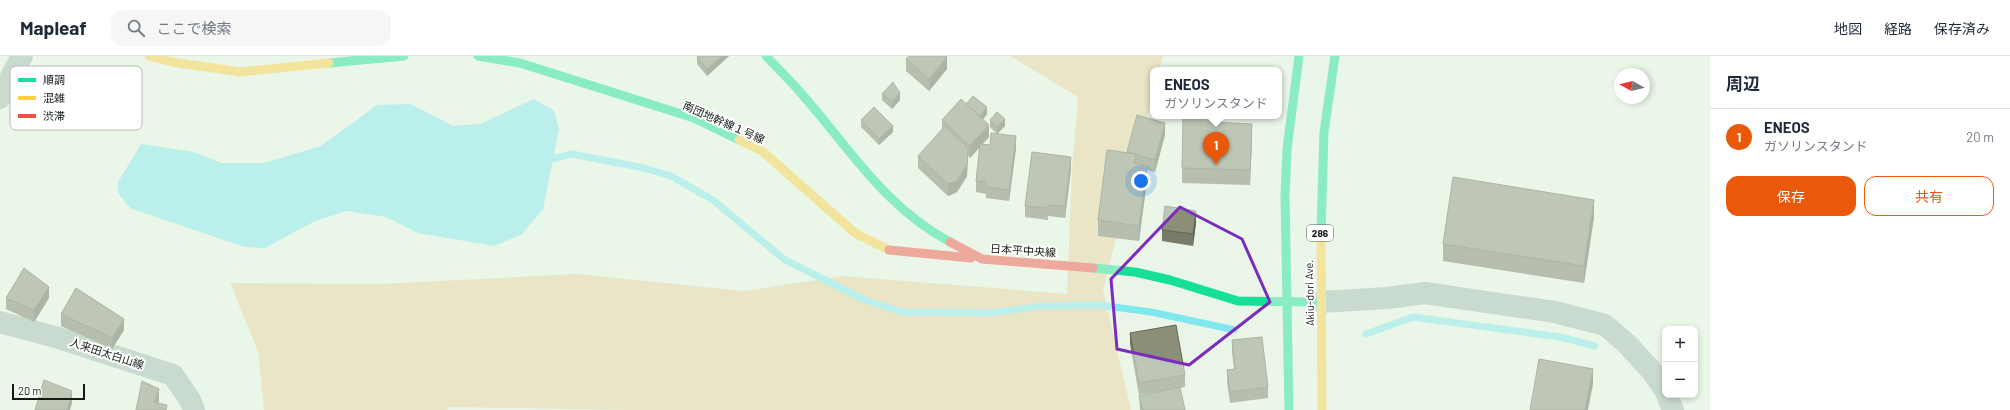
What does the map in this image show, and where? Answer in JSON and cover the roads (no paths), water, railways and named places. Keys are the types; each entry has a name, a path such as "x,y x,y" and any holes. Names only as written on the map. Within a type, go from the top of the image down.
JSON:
{"main road":[{"path":"149,56 172,62 240,72 404,56"},
{"name":"南団地幹線１号線","path":"478,56 520,63 694,118 762,151 856,233 887,250 982,259"},
{"name":"日本平中央線","path":"766,56 800,92 853,158 888,197 927,230 982,259 1136,272 1170,280 1238,301 1321,302"},
{"name":"Akiu-dori Ave.","path":"1288,410 1285,196 1287,149 1298,56"},
{"name":"Akiu-dori Ave.","path":"1322,410 1320,208 1325,115 1335,56"},
{"path":"1320,208 1336,119"}],"street":[{"path":"17,66 22,56"},
{"path":"0,98 10,79"},
{"path":"1321,302 1387,298 1425,293 1555,312 1605,325 1626,343 1651,370 1662,386"},
{"name":"人来田太白山線","path":"0,322 59,338 173,375 190,400 194,410"},
{"path":"1668,398 1673,410"}],"water":[{"path":"534,99 554,111 559,129 543,209 522,234 494,246 418,233 386,217 346,211 315,221 265,248 244,247 130,208 118,193 118,182 141,144 194,152 221,163 264,163 321,146 377,105 411,104 453,126 480,124"}],"waterway":[{"path":"544,161 572,154 644,168 671,176 713,200 785,260 865,300 902,312 990,313 1042,306 1099,305 1151,312 1235,330"},
{"path":"1366,334 1413,317 1560,337 1595,346"}],"place":[{"name":"ENEOS","path":"1216,165"}]}
